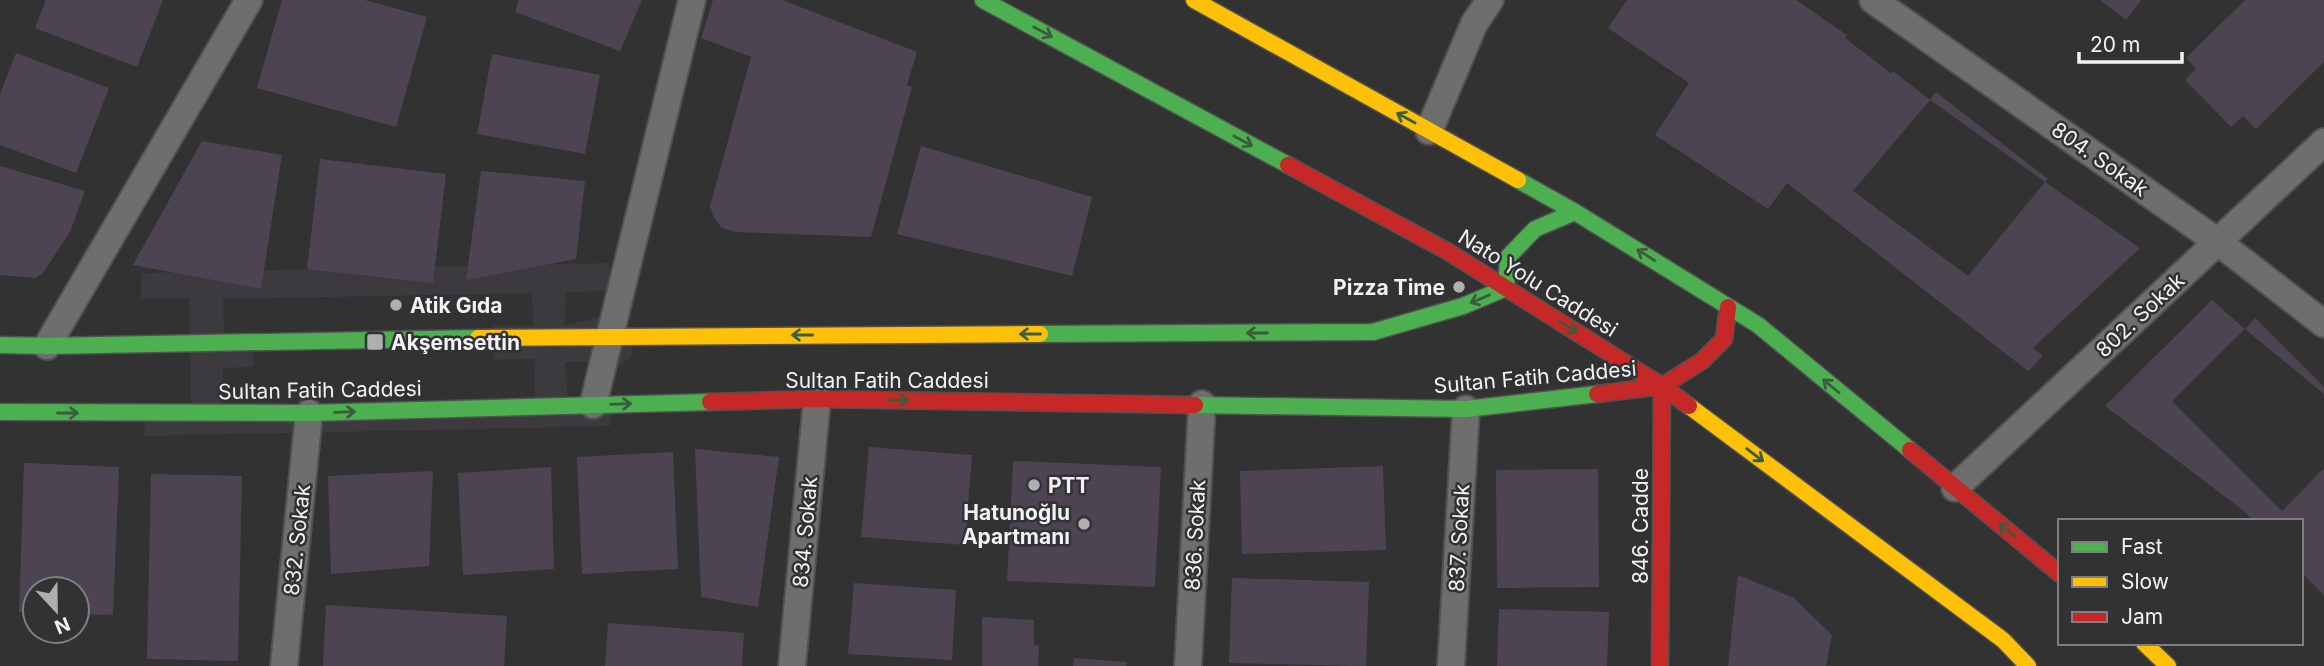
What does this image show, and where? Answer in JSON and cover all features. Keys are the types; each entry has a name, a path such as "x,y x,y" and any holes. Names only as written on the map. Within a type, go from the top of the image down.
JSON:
{"main road":[{"name":"Nato Yolu Caddesi","path":"983,0 1447,251 1662,386 2003,640 2028,666"},
{"path":"1194,0 1575,212 1758,325 2058,572"},
{"path":"0,345 610,336 1373,332 1463,306 1506,288 1508,257 1535,229 1575,212"},
{"name":"Sultan Fatih Caddesi","path":"0,412 309,413 817,399 1466,409 1662,386 1702,361 1724,340 1728,307"},
{"name":"846. Cadde","path":"1660,666 1662,386"},
{"path":"2146,645 2168,666"}],"street":[{"path":"47,346 249,0"},
{"path":"593,405 692,0"},
{"path":"1429,131 1474,24 1490,0"},
{"name":"804. Sokak","path":"1873,0 2218,242 2324,324"},
{"name":"802. Sokak","path":"1955,488 2324,142"},
{"name":"834. Sokak","path":"792,666 817,399"},
{"name":"836. Sokak","path":"1188,666 1202,404"},
{"name":"837. Sokak","path":"1451,666 1466,409"},
{"name":"832. Sokak","path":"284,666 309,413"}],"shaded area":[{"path":"609,263 610,291 566,292 564,326 609,314 633,350 630,358 615,368 598,367 590,362 565,362 568,402 610,401 610,426 145,436 144,411 191,409 189,298 141,299 141,273","holes":["532,293 533,325 493,326 494,360 534,359 535,402 224,409 223,368 253,367 252,335 224,335 223,299"]}],"building":[{"path":"46,0 163,0 137,67 35,28"},
{"path":"282,0 365,0 427,17 396,127 257,88"},
{"path":"519,0 642,0 620,51 515,12"},
{"path":"713,0 782,0 917,52 907,85 912,87 871,237 735,232 722,228 714,218 710,206 751,57 701,38"},
{"path":"1627,0 1796,0 1847,35 1845,38 1930,100 1853,191 1968,276 2045,182 2140,248 2033,348 2043,356 2028,371 1787,183 1768,209 1655,135 1689,83 1608,28"},
{"path":"2100,0 2141,0 2126,20"},
{"path":"2245,0 2324,0 2324,62 2256,129 2243,116 2231,127 2185,80 2196,69 2186,58"},
{"path":"16,53 109,88 76,173 0,145 0,94"},
{"path":"492,54 600,75 585,154 477,134"},
{"path":"1936,92 2048,179 2045,182 1930,100"},
{"path":"202,141 282,155 261,289 133,265"},
{"path":"921,146 1092,197 1072,276 897,234"},
{"path":"320,159 446,174 433,283 307,269"},
{"path":"0,166 85,191 70,232 43,273 35,278 0,275"},
{"path":"481,171 585,181 576,259 466,280"},
{"path":"2212,300 2245,329 2172,401 2282,511 2324,468 2324,595 2303,574 2303,519 2251,519 2105,406"},
{"path":"2255,318 2324,387 2324,394 2245,329"},
{"path":"869,447 972,455 965,545 861,537"},
{"path":"695,449 779,457 758,607 701,597"},
{"path":"673,452 678,569 582,574 577,457"},
{"name":"Hatunoğlu Apartmanı","path":"1013,461 1161,467 1155,587 1007,581"},
{"path":"24,463 119,467 113,615 91,614 91,575 21,575 19,612"},
{"path":"1383,466 1386,550 1242,554 1240,471"},
{"path":"551,467 554,569 463,575 458,473"},
{"path":"1598,469 1599,587 1497,588 1496,470"},
{"path":"433,471 429,566 331,574 328,476"},
{"path":"151,474 242,476 238,661 147,659"},
{"path":"1738,575 1794,598 1832,635 1826,666 1728,666"},
{"path":"1232,578 1369,582 1366,666 1229,663"},
{"path":"854,583 956,590 952,660 848,654"},
{"path":"326,605 507,616 504,666 323,666"},
{"path":"1499,609 1609,612 1607,666 1497,666"},
{"path":"982,617 1034,620 1034,645 1039,646 1038,666 982,666"},
{"path":"608,623 744,633 742,666 605,666"},
{"path":"1074,658 1127,662 1126,666 1073,666"}],"traffic: fast":[{"path":"983,0 1288,165"},
{"path":"1518,180 1758,325 1910,450"},
{"path":"1040,334 1373,332 1463,306 1506,288 1508,257 1535,229 1575,212"},
{"path":"0,345 478,338"},
{"path":"1195,405 1466,409 1597,394"},
{"path":"0,412 309,413 710,402"}],"traffic: slow":[{"path":"1194,0 1518,180"},
{"path":"478,338 1040,334"},
{"path":"1689,406 2003,640 2028,666"},
{"path":"2146,645 2168,666"}],"traffic: jam":[{"path":"1288,165 1447,251 1662,386 1689,406"},
{"path":"1597,394 1662,386 1702,361 1724,339 1728,307"},
{"path":"1660,666 1662,386"},
{"path":"710,402 817,399 1195,405"},
{"path":"1910,450 2058,572"}],"place":[{"name":"Pizza Time","path":"1459,287"},
{"name":"Atik Gıda","path":"396,305"},
{"name":"Akşemsettin","path":"375,342"},
{"name":"PTT","path":"1034,485"},
{"name":"Hatunoğlu Apartmanı","path":"1084,524"}]}
